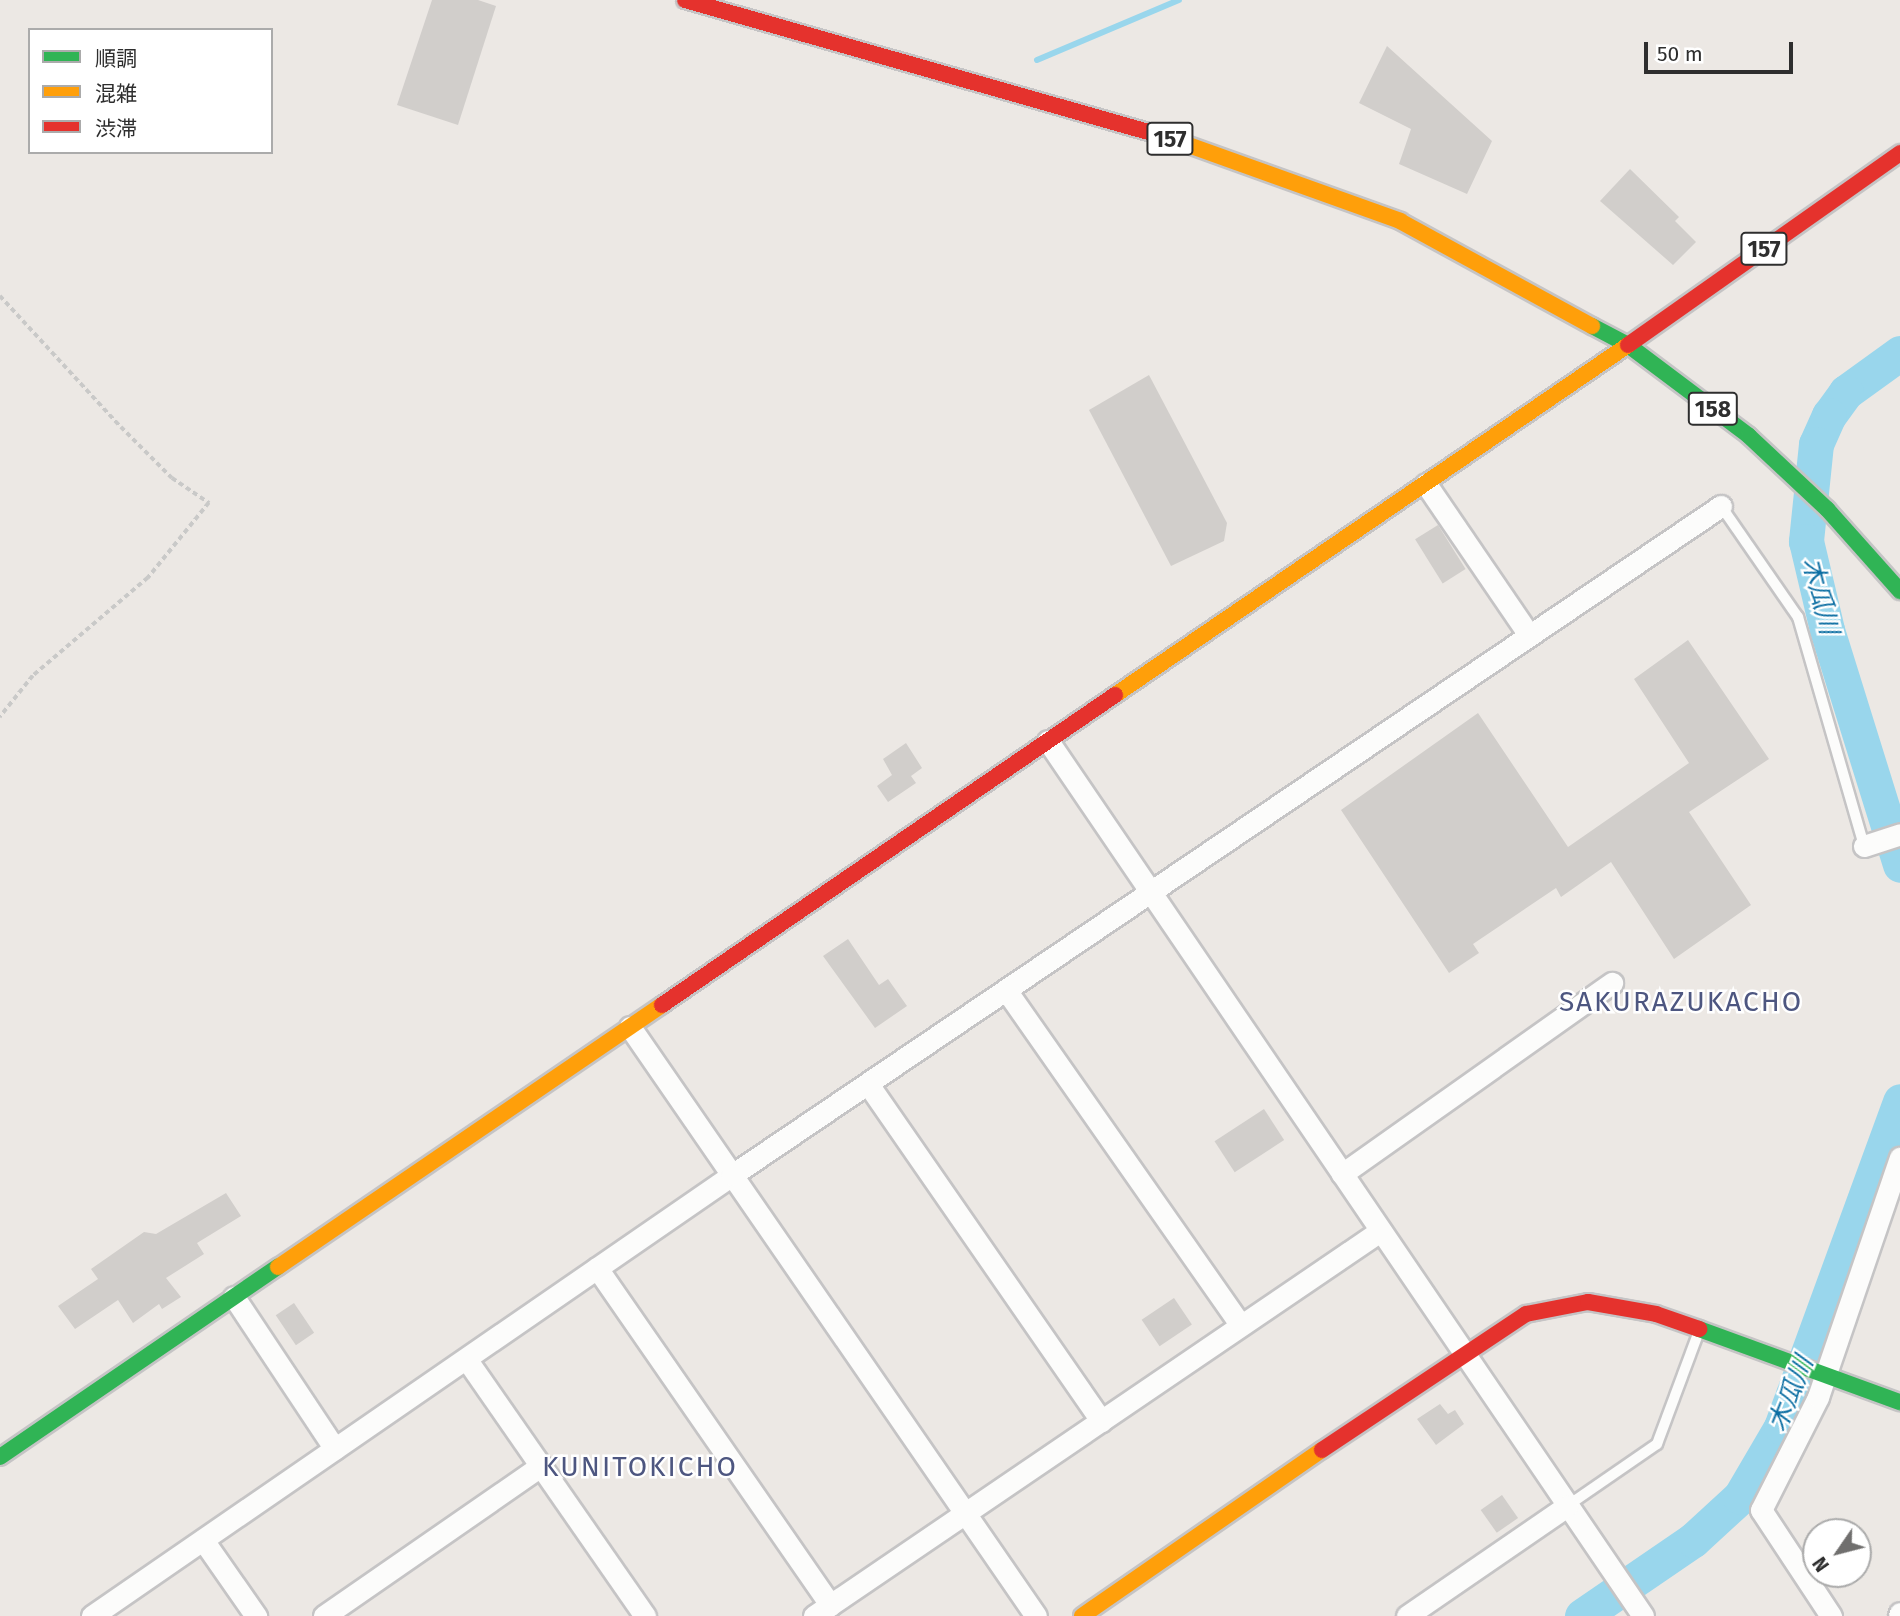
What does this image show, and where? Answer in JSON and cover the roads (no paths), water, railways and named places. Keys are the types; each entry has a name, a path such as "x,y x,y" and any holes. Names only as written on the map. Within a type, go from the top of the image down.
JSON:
{"main road":[{"name":"157","path":"685,0 1200,147 1309,184 1400,221 1628,345 1900,153"},
{"name":"158","path":"1628,345 1749,436 1827,509 1900,591"},
{"path":"0,1457 1628,345"},
{"path":"1082,1616 1462,1353 1526,1314 1569,1304 1624,1306 1700,1327 1900,1402"}],"street":[{"path":"1426,484 1529,635"},
{"path":"92,1616 732,1175 1721,506"},
{"path":"1048,741 1641,1615"},
{"path":"1869,844 1900,834"},
{"path":"1342,1174 1612,983"},
{"path":"1006,990 1241,1325"},
{"path":"630,1027 1036,1616"},
{"path":"868,1084 1101,1421"},
{"path":"1831,1616 1760,1510 1821,1373 1900,1158"},
{"path":"597,1268 822,1611 1380,1231"},
{"path":"234,1297 335,1449"},
{"path":"467,1360 645,1616"},
{"path":"324,1616 541,1466"},
{"path":"1407,1616 1567,1506"},
{"path":"203,1540 256,1616"}],"lane":[{"path":"1721,506 1798,617 1869,844"},
{"path":"1567,1506 1657,1444 1700,1327"}],"waterway":[{"path":"1037,60 1179,0"},
{"name":"木瓜川","path":"1900,353 1846,392 1829,415 1816,444 1806,541 1827,630 1900,865"},
{"name":"木瓜川","path":"1582,1616 1693,1540 1740,1497 1781,1427 1900,1101"}],"district":[{"name":"SAKURAZUKACHO","path":"1681,1002"},
{"name":"KUNITOKICHO","path":"640,1467"}]}
